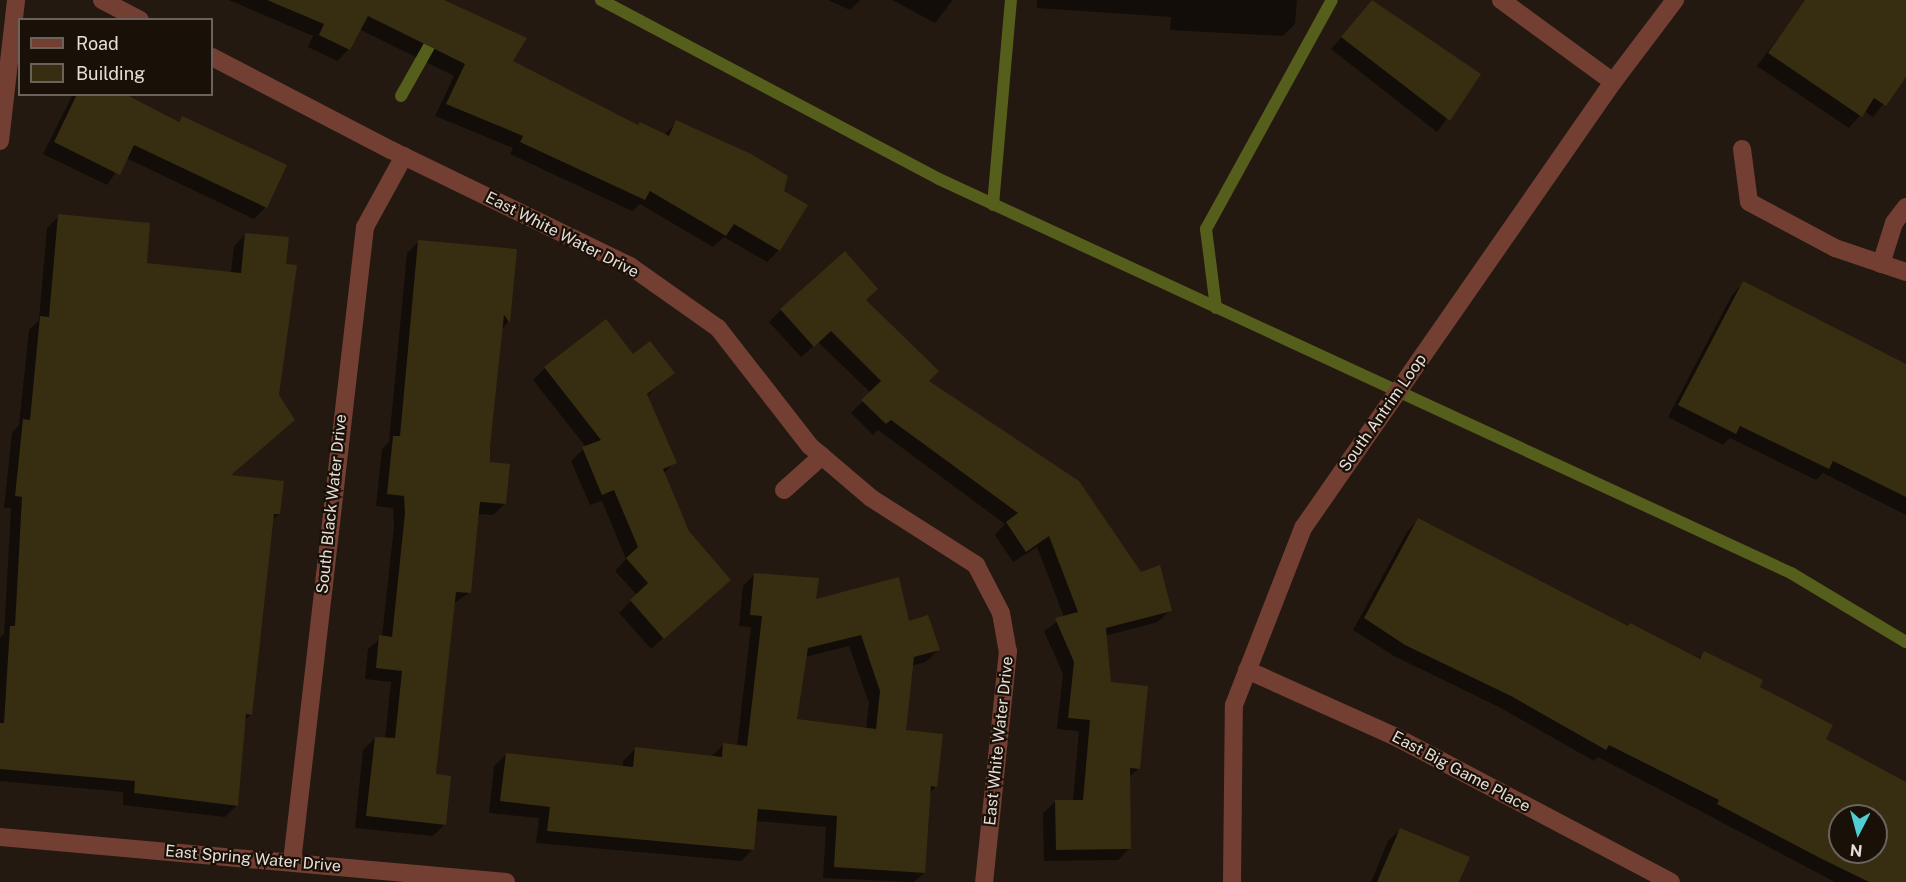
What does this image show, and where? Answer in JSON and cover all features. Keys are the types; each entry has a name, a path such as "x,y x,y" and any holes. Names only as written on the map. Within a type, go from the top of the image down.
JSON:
{"street":[{"path":"0,141 16,0"},
{"path":"102,0 136,18"},
{"path":"1501,0 1613,82"},
{"name":"South Antrim Loop","path":"1232,882 1234,705 1303,528 1613,82 1676,0"},
{"name":"East White Water Drive","path":"213,58 404,156 630,266 718,328 822,456 871,498 976,565 1001,613 1008,651 984,882"},
{"path":"1742,149 1749,202 1835,248 1906,272"},
{"name":"South Black Water Drive","path":"292,862 365,228 404,156"},
{"path":"1881,264 1894,223 1906,207"},
{"path":"784,490 822,456"},
{"name":"East Big Game Place","path":"1247,670 1394,736 1662,880"},
{"name":"East Spring Water Drive","path":"0,837 506,882"}],"building":[{"path":"267,0 444,0 527,38 513,61 638,125 640,122 669,136 676,120 751,154 788,176 784,191 808,205 780,251 734,224 726,236 650,191 645,200 520,142 523,136 446,104 465,64 368,16 350,50 319,35 324,24"},
{"path":"1372,0 1481,74 1450,121 1341,37"},
{"path":"1805,0 1906,0 1906,77 1886,106 1874,98 1862,117 1768,53"},
{"path":"76,96 129,96 179,122 182,116 287,165 267,208 134,145 120,175 54,142"},
{"path":"58,214 150,223 147,263 241,273 245,233 289,237 286,264 297,265 279,395 295,420 231,475 284,481 280,514 274,514 252,715 246,714 238,806 134,793 135,781 0,769 0,723 4,723 10,626 15,626 22,497 15,496 23,419 30,420 40,316 49,317"},
{"path":"418,240 517,249 510,323 504,315 490,446 490,462 510,464 506,504 480,502 471,593 456,592 436,774 451,776 446,825 366,816 375,737 395,738 402,671 376,668 379,635 392,637 405,513 404,496 387,494 393,436 400,436"},
{"path":"845,251 878,289 866,300 939,371 929,381 1079,481 1141,572 1160,565 1172,611 1106,628 1111,682 1148,686 1140,769 1130,768 1131,849 1056,850 1055,800 1083,800 1090,720 1068,718 1074,662 1055,618 1078,612 1049,536 1026,552 1006,522 1018,513 891,420 886,424 861,400 881,381 831,331 814,347 780,309"},
{"path":"1743,281 1906,364 1906,497 1833,461 1829,469 1740,426 1736,434 1678,405"},
{"path":"606,319 633,354 650,341 675,373 647,394 677,463 663,469 689,531 731,580 664,639 630,600 648,583 626,558 638,547 614,490 602,495 582,447 601,440 544,367"},
{"path":"1418,518 1628,626 1630,623 1700,659 1704,651 1763,680 1760,687 1833,725 1826,739 1906,782 1906,882 1869,882 1832,864 1888,864 1888,804 1828,804 1828,862 1717,804 1719,800 1609,745 1606,750 1511,696 1405,645 1364,618"},
{"path":"754,573 819,578 816,599 899,577 909,621 928,615 940,650 914,657 906,730 943,734 937,787 931,786 925,873 834,867 837,816 758,809 754,850 547,831 550,807 500,801 506,753 633,767 635,747 722,757 723,743 747,746 762,616 750,615","holes":["861,635 880,691 876,729 797,719 808,648"]},
{"path":"1400,828 1470,857 1459,882 1377,882"}],"waterway":[{"path":"601,0 939,179 1791,573 1906,642"},
{"path":"993,205 1011,0"},
{"path":"1216,308 1206,229 1332,0"},
{"path":"401,96 437,32"}]}
